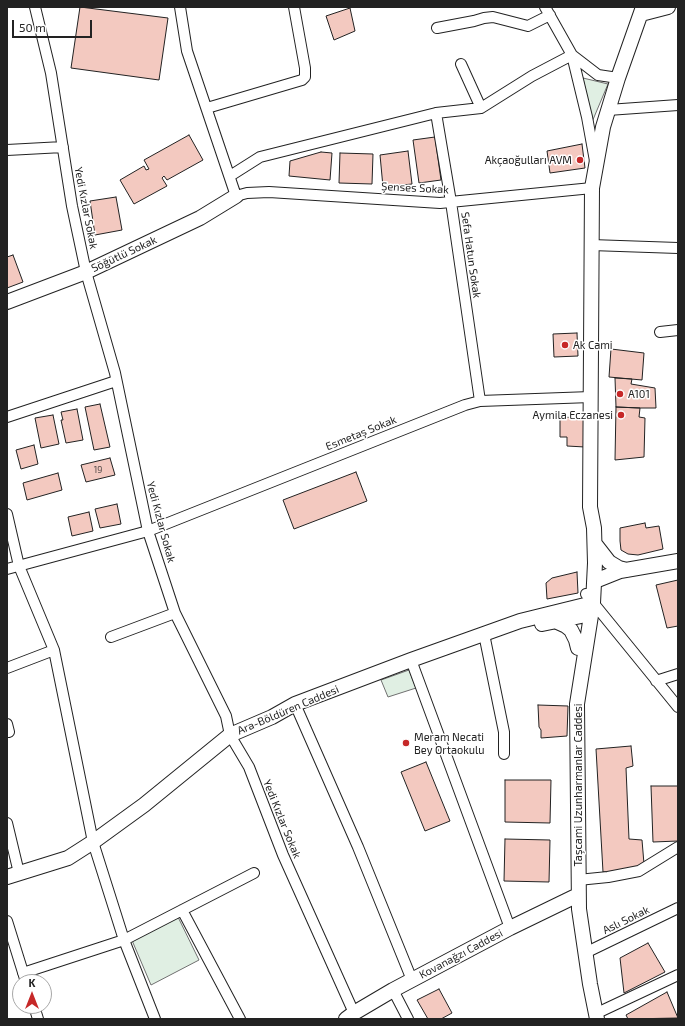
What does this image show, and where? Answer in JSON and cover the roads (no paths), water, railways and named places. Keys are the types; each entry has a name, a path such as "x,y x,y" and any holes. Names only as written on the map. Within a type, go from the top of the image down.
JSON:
{"street":[{"name":"Yedi Kızlar Sokak","path":"35,7 51,73 72,206 86,272 116,381 148,531 175,613 226,716 230,735 248,767 282,855 350,1016"},
{"path":"180,7 187,51 236,196"},
{"path":"207,108 302,80 305,77 305,68 294,7"},
{"path":"642,11 668,7"},
{"path":"437,28 484,18 493,18 528,26 548,11 572,55 587,117 595,165"},
{"name":"Taşcami Uzunharmanlar Caddesi","path":"596,1016 585,953 578,895 576,704 590,601 595,544 593,520 590,508 592,188 595,165 608,110 642,11"},
{"path":"230,176 260,158 436,113 481,108 532,76 572,55"},
{"path":"572,55 598,75 618,78"},
{"path":"462,64 481,108"},
{"path":"608,110 678,105"},
{"name":"Sefa Hatun Sokak","path":"436,113 451,202 480,401"},
{"path":"7,150 63,147"},
{"name":"Şenses Sokak","path":"236,196 247,193 269,192 429,202 451,202 592,188"},
{"name":"Söğütlü Sokak","path":"7,302 86,272 200,218 236,196"},
{"path":"591,246 678,248"},
{"path":"660,332 678,330"},
{"path":"7,417 116,381"},
{"name":"Esmetaş Sokak","path":"7,569 148,531 424,420 465,405 480,401 590,397"},
{"path":"576,704 574,688 578,648 590,601 586,523 590,508"},
{"path":"7,514 19,566 54,650 93,842 124,940 155,1019"},
{"path":"595,544 609,562 619,568 627,570"},
{"path":"590,601 613,573 678,561"},
{"path":"590,601 635,575 643,568"},
{"path":"590,601 678,707"},
{"name":"Ara-Böldüren Caddesi","path":"484,634 555,621 590,601"},
{"name":"Ara-Böldüren Caddesi","path":"13,875 68,858 144,805 230,735 272,717 295,704 525,619 590,601"},
{"path":"111,637 175,613"},
{"path":"555,621 571,630 578,648"},
{"path":"484,634 504,732 504,754"},
{"path":"7,668 54,650"},
{"path":"411,660 510,928"},
{"path":"656,681 678,674"},
{"path":"295,704 355,840 412,980"},
{"path":"7,724 10,732 7,732"},
{"path":"7,823 13,875"},
{"path":"578,880 608,877 639,871 678,847"},
{"path":"35,974 124,940 254,873"},
{"name":"Kovanağzı Caddesi","path":"350,1016 393,990 510,928 578,895"},
{"name":"Aslı Sokak","path":"585,953 678,908"},
{"path":"182,910 240,1019"},
{"path":"7,921 23,974"},
{"path":"596,1016 678,975"},
{"path":"393,990 408,1019"}],"place":[{"name":"Akçaoğulları AVM","path":"580,160"},
{"name":"Ak Cami","path":"565,345"},
{"name":"A101","path":"620,394"},
{"name":"Aymila Eczanesi","path":"621,415"},
{"name":"Meram Necati Bey Ortaokulu","path":"406,743"}]}
